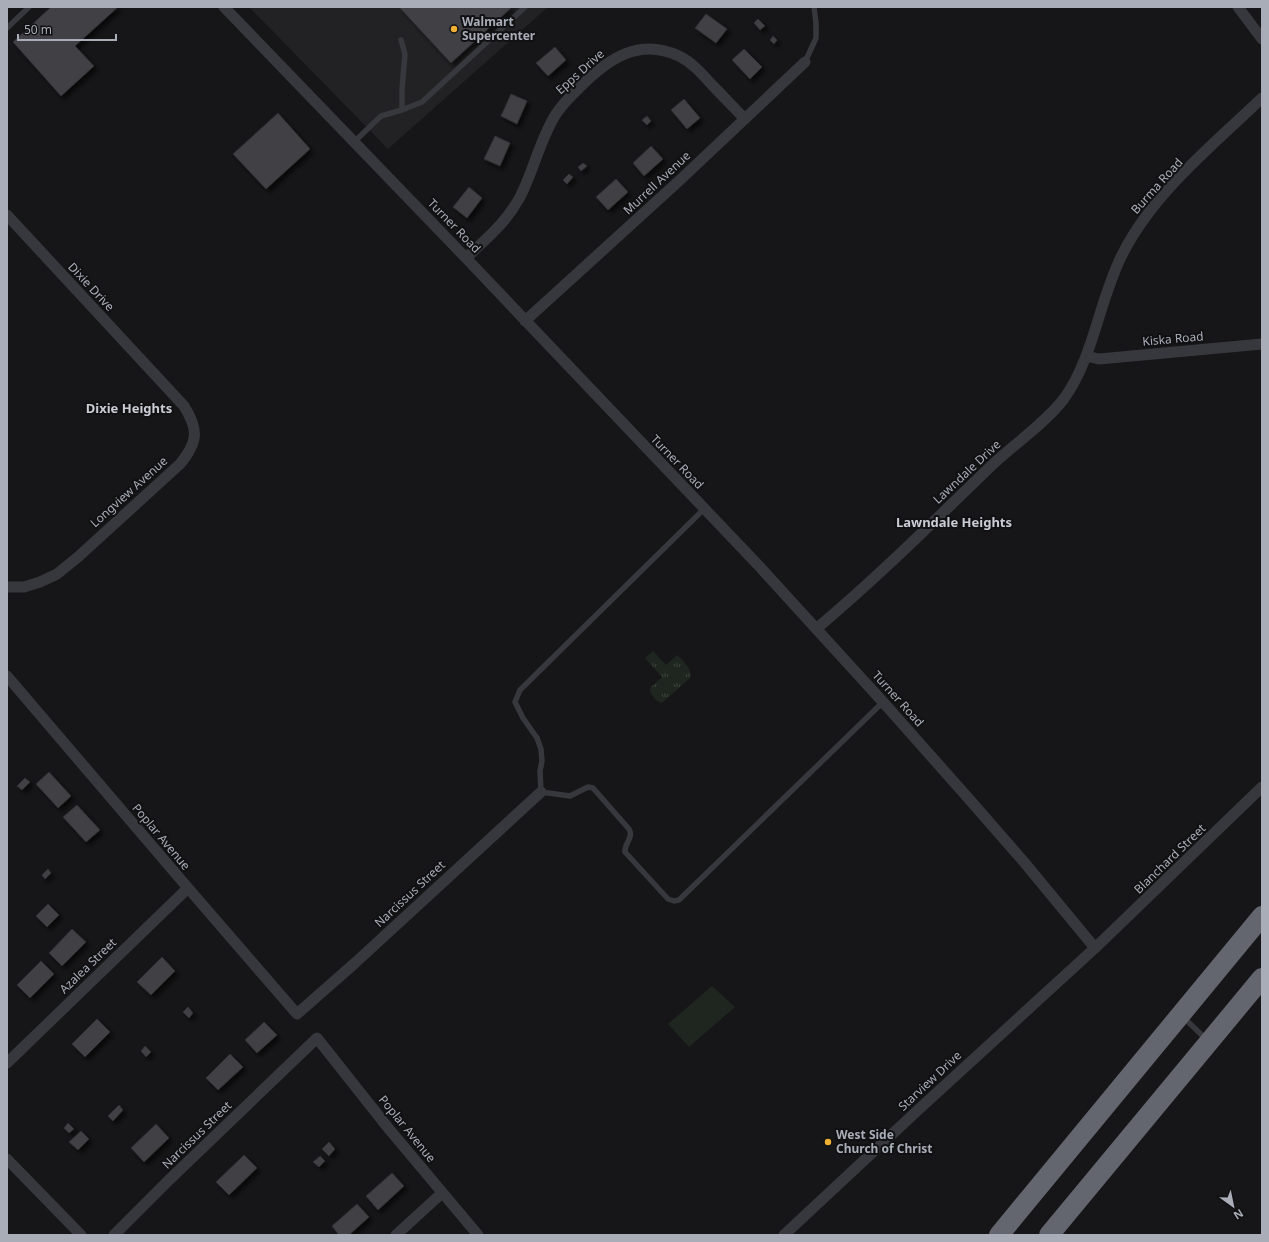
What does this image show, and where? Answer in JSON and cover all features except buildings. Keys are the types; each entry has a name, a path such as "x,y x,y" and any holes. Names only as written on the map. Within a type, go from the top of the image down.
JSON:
{"highway":[{"path":"999,1235 1262,916"},
{"path":"1049,1235 1262,978"}],"street":[{"name":"Turner Road","path":"224,7 466,258 816,629 883,702 1019,856 1095,948"},
{"path":"1238,7 1262,39"},
{"name":"Epps Drive","path":"466,258 508,216 520,196 556,114 565,102 611,60 625,53 653,49 680,56 695,66 745,119"},
{"name":"Murrell Avenue","path":"525,321 680,180 805,62"},
{"name":"Burma Road","path":"1086,356 1104,296 1122,254 1136,230 1152,207 1187,170 1262,98"},
{"name":"Dixie Drive","path":"7,215 157,377"},
{"name":"Kiska Road","path":"1086,356 1099,359 1262,344"},
{"name":"Lawndale Drive","path":"816,629 876,577 992,465 1050,413 1062,400 1075,381 1086,356"},
{"name":"Longview Avenue","path":"7,587 24,586 40,582 57,574 78,557 180,464 188,454 193,445 195,435 190,416 184,406 157,377"},
{"name":"Poplar Avenue","path":"7,676 297,1014"},
{"name":"Blanchard Street","path":"1095,948 1262,787"},
{"name":"Narcissus Street","path":"297,1014 355,963 541,792"},
{"name":"Azalea Street","path":"7,1063 188,888"},
{"name":"Starview Drive","path":"784,1235 929,1099 1095,948"},
{"name":"Narcissus Street","path":"114,1235 317,1038"},
{"name":"Poplar Avenue","path":"317,1038 389,1129 478,1235"},
{"path":"7,1158 81,1235"},
{"path":"396,1235 442,1193"}],"lane":[{"path":"7,28 29,7"},
{"path":"354,142 381,116 422,102 525,7"},
{"path":"805,62 816,38 814,7"},
{"path":"401,40 405,54 402,110"},
{"path":"704,509 520,690 516,698 516,702 523,718 541,749 541,792 570,796 588,787 592,788 631,832 631,838 624,847 625,852 668,899 674,901 680,900 883,702"},
{"path":"1180,1015 1209,1042"}],"shaded area":[{"path":"249,7 548,7 388,149"}],"green space":[{"path":"653,651 666,665 677,655 687,665 691,675 690,678 662,703 653,697 650,690 650,688 662,677 645,658"},
{"path":"712,986 735,1007 689,1047 668,1024"}],"place":[{"name":"Walmart Supercenter","path":"454,29"},
{"name":"West Side Church of Christ","path":"828,1142"}],"district":[{"name":"Dixie Heights","path":"129,408"},
{"name":"Lawndale Heights","path":"954,522"}]}
